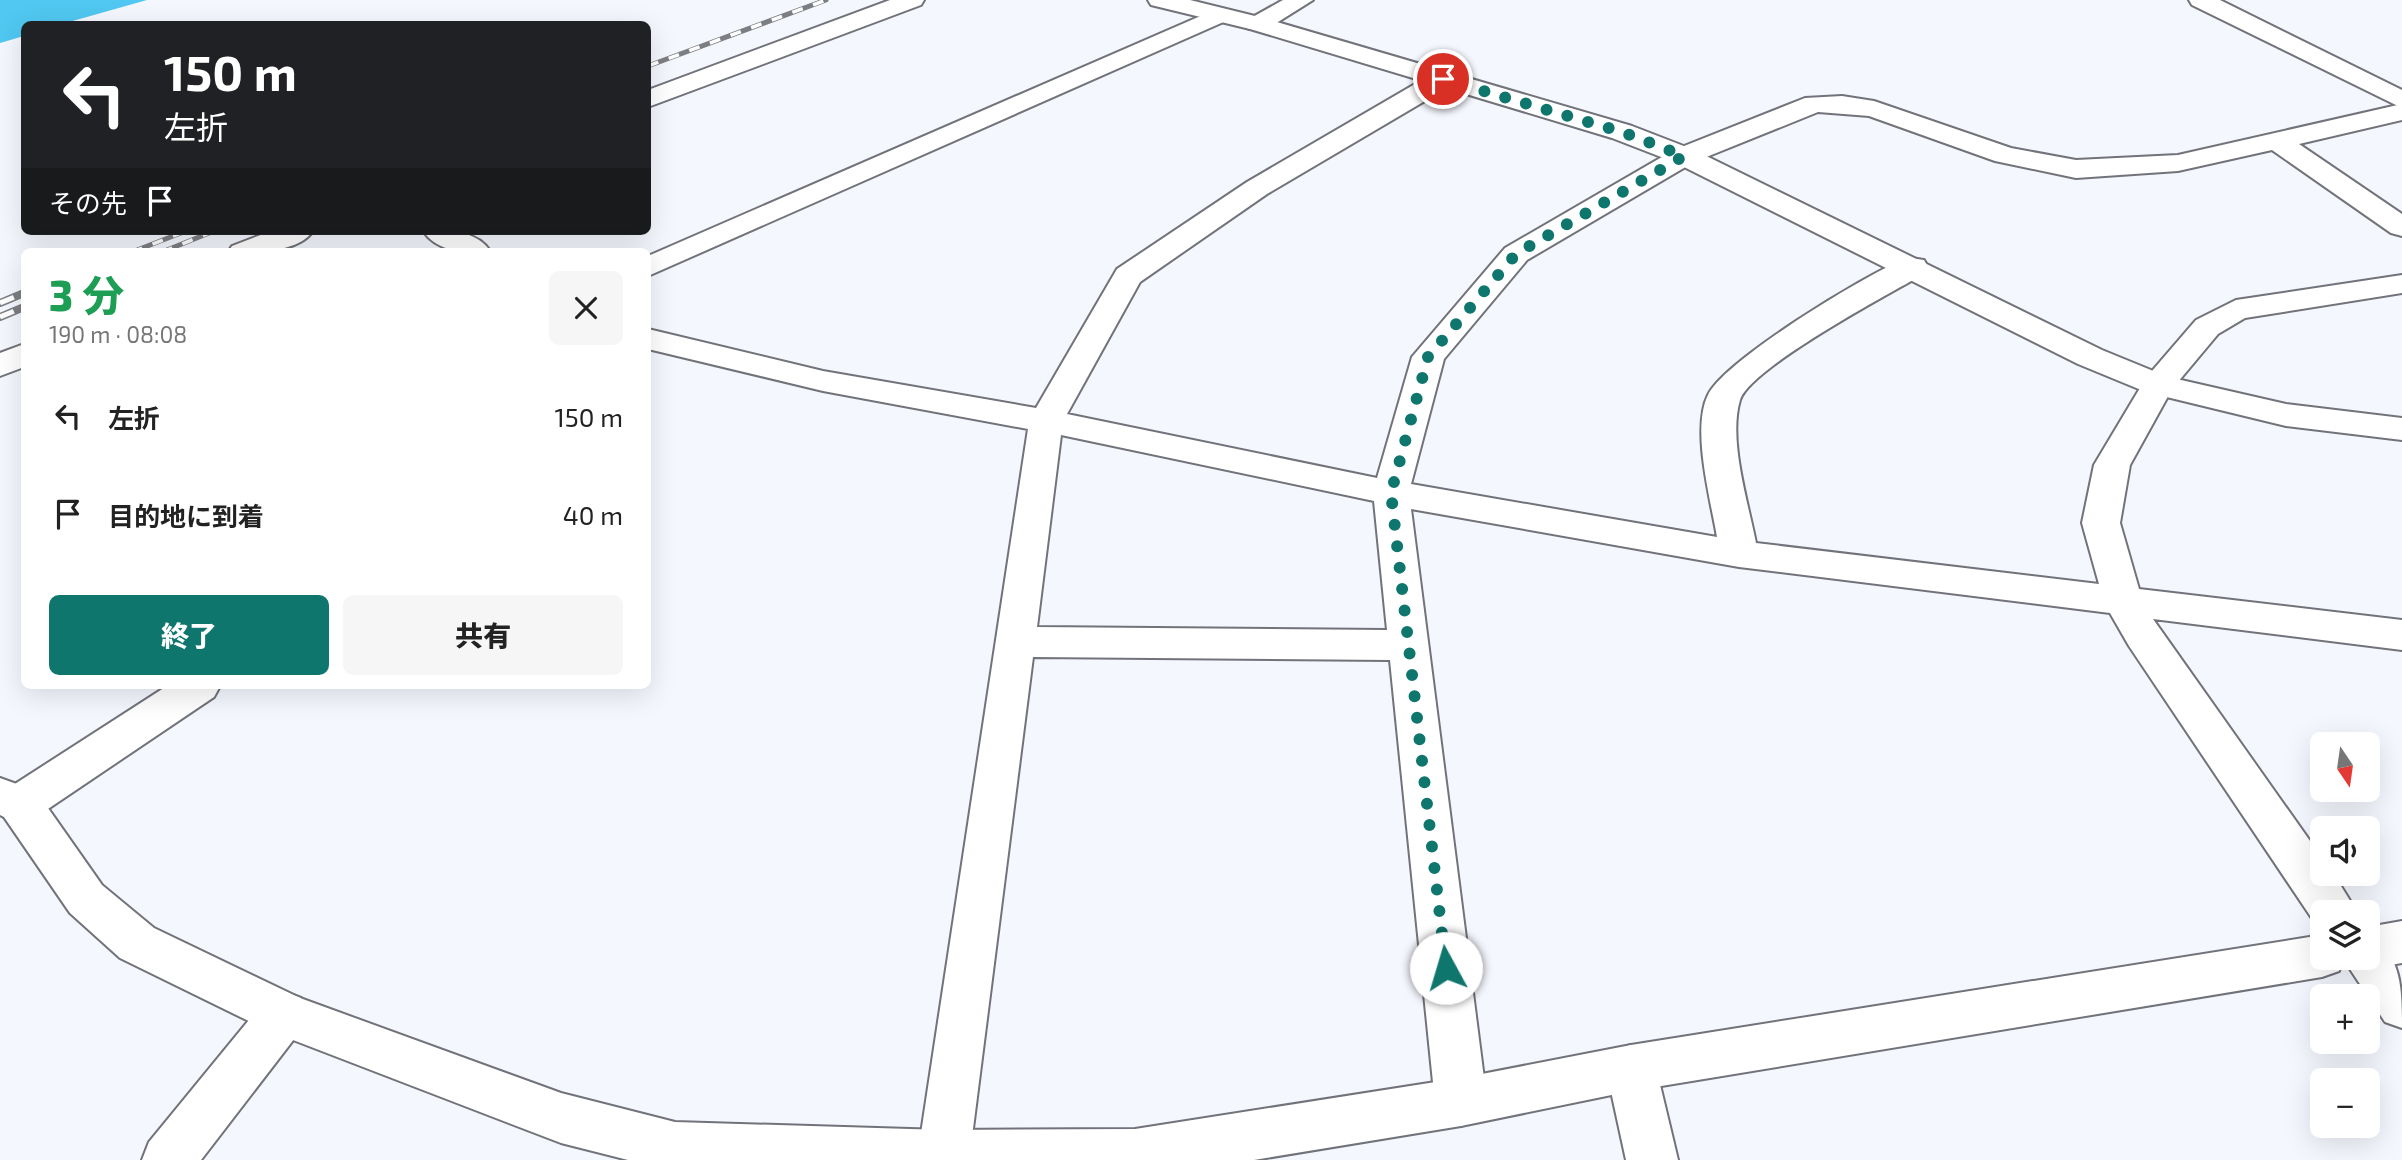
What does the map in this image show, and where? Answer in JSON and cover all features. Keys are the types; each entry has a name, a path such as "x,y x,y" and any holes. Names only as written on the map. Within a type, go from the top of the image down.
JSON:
{"street":[{"path":"651,98 912,0"},
{"path":"1160,0 1258,24 1622,132 1684,156 1913,267 2090,357 2158,384 2286,415 2402,429"},
{"path":"1258,24 1301,0"},
{"path":"2201,0 2402,100"},
{"path":"651,266 1219,15"},
{"path":"943,1158 1046,421 1128,276 1257,188 1443,79"},
{"path":"1461,1102 1391,493 1428,357 1516,254 1684,156 1814,104 1874,109 2005,155 2076,169 2178,163 2402,112"},
{"path":"2277,141 2402,227"},
{"path":"253,248 288,235"},
{"path":"445,235 469,248"},
{"path":"1739,554 1720,438 1724,395 1748,369 1913,267"},
{"path":"2326,900 2143,636 2124,603 2101,523 2112,465 2158,384 2207,327 2236,310 2402,284"},
{"path":"651,340 823,381 1046,421 1391,493 1739,554 2402,635"},
{"path":"0,366 21,356"},
{"path":"1016,642 1408,645"},
{"path":"194,689 10,800 86,899 136,943 284,1014 561,1118 675,1147 943,1158 1135,1154 1461,1102 1631,1068 2310,958"},
{"path":"2380,946 2402,942"},
{"path":"2376,970 2402,1006"},
{"path":"168,1160 284,1014"},
{"path":"1631,1068 1652,1160"}],"water":[{"path":"0,0 147,0 73,21 21,21 21,37 0,43"}],"railway":[{"path":"651,65 826,0"},
{"path":"142,248 176,235"},
{"path":"172,248 204,235"},
{"path":"0,303 21,294"},
{"path":"0,317 21,308"}],"route":[{"path":"1443,79 1622,132 1684,156 1516,254 1428,357 1391,493 1446,968"}]}
